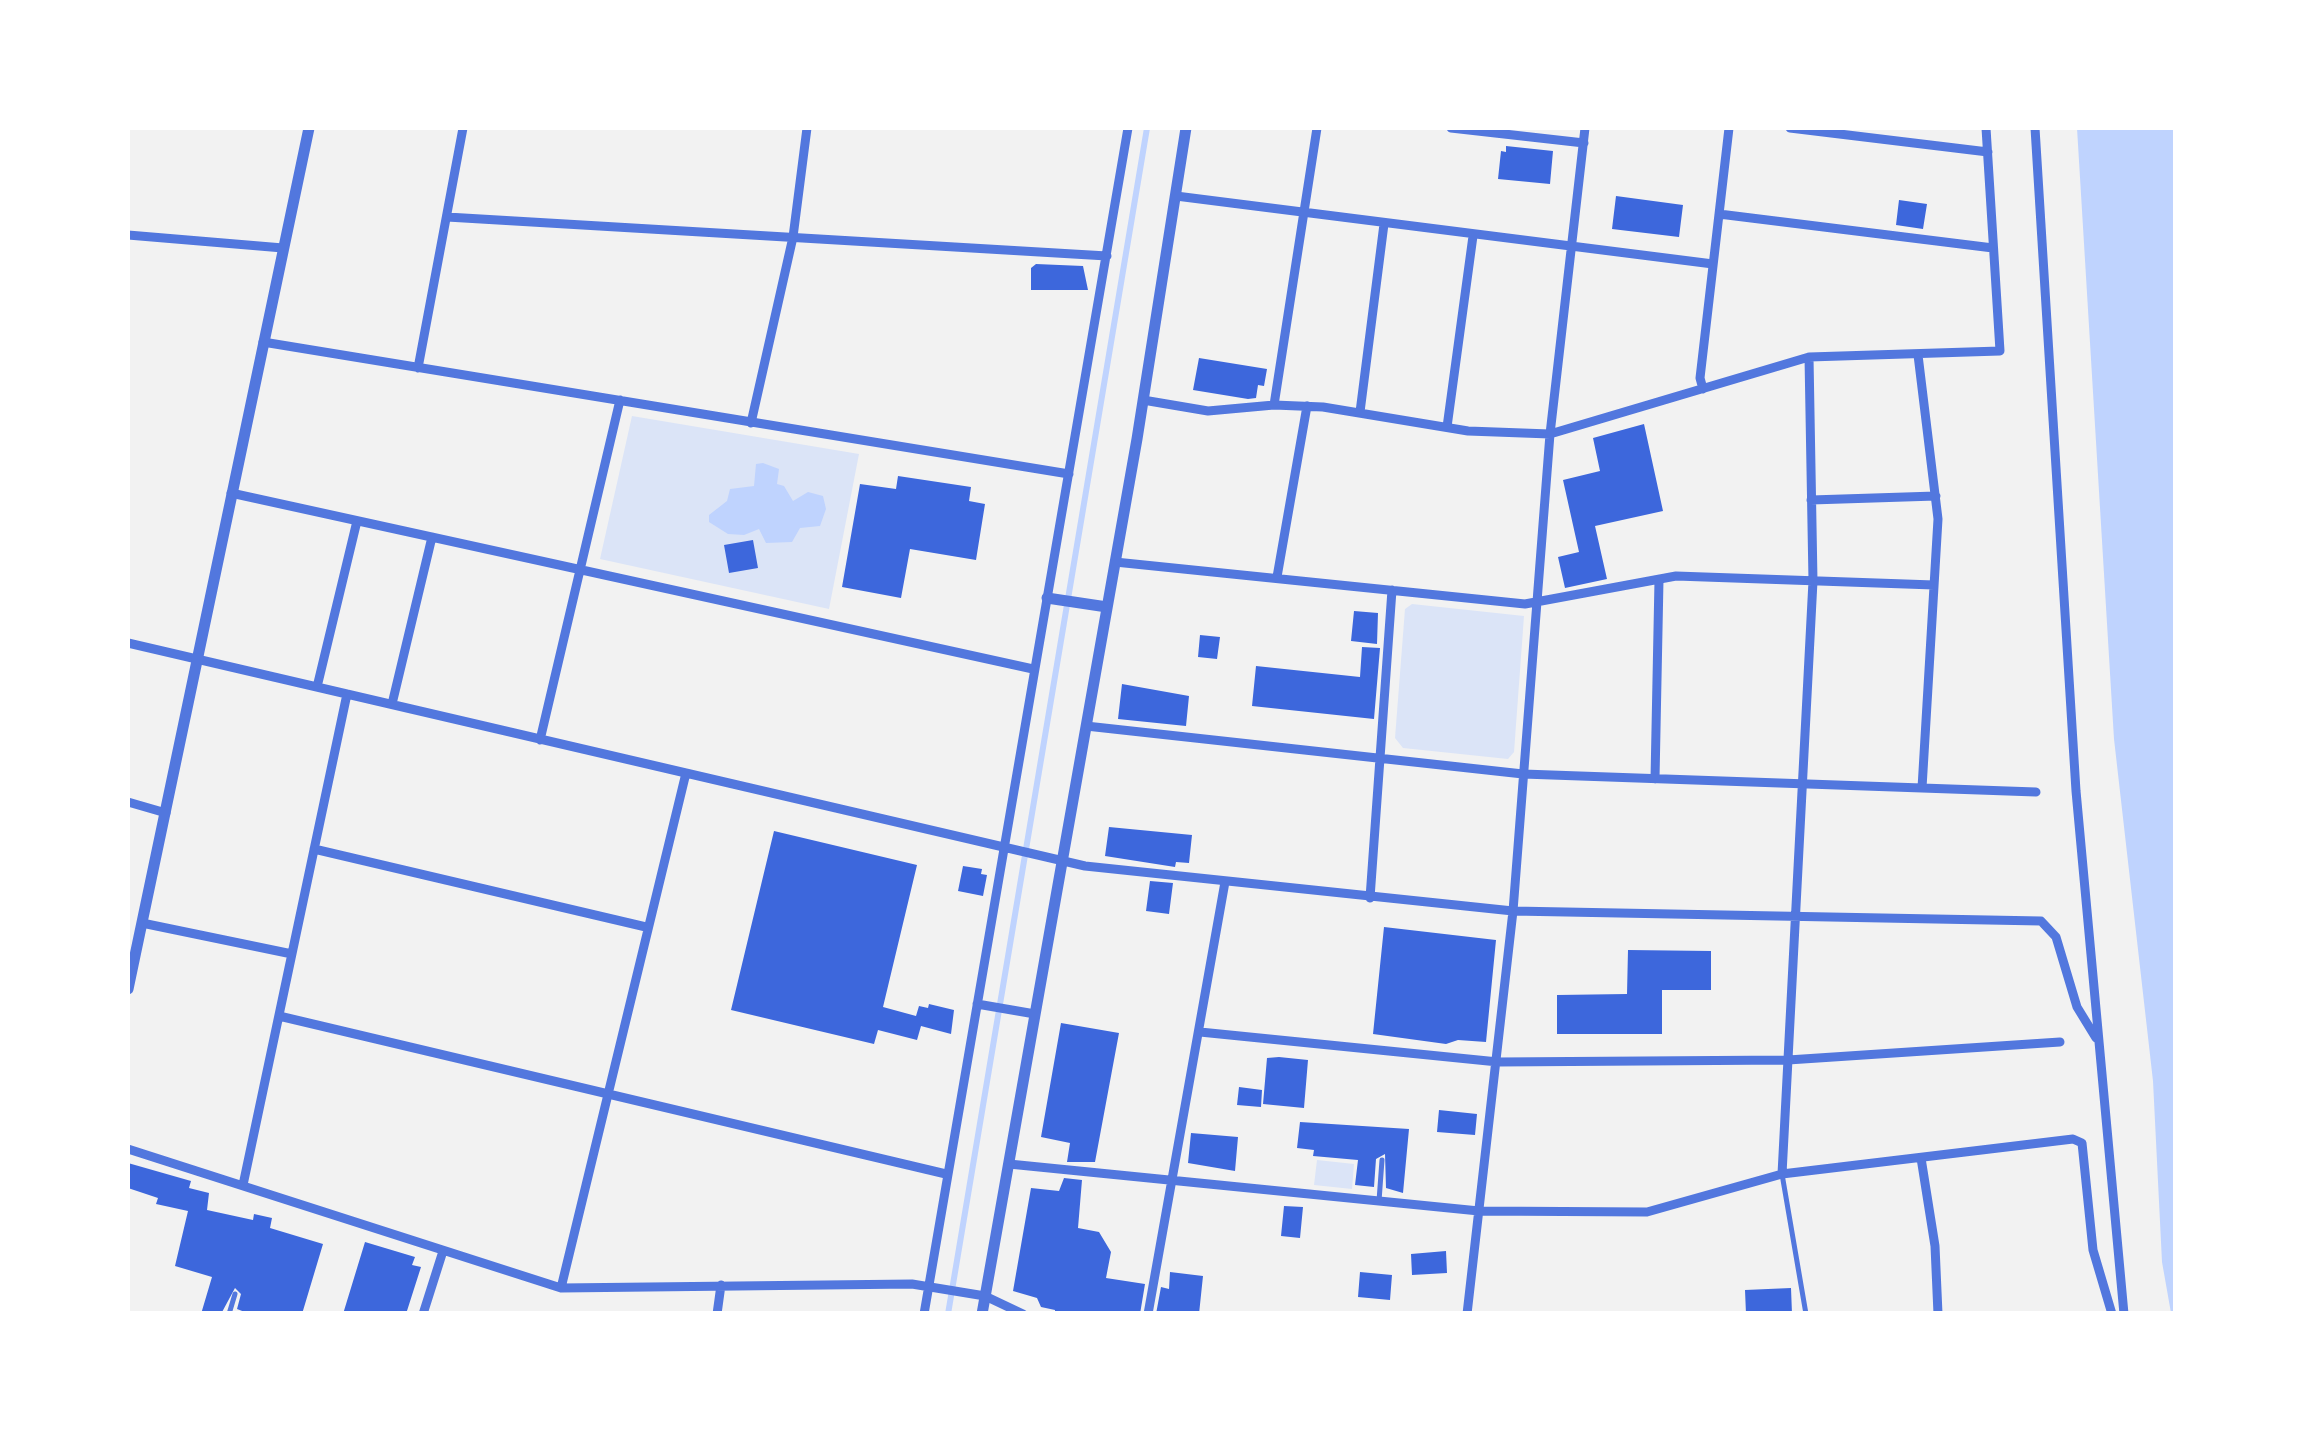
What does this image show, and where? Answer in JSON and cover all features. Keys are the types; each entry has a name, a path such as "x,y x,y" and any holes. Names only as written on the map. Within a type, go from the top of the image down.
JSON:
{"street":[{"path":"128,989 309,128"},
{"path":"418,368 464,128"},
{"path":"752,422 793,236 807,128"},
{"path":"924,1314 946,1174 981,1005 1034,669 1128,128"},
{"path":"982,1314 1143,400 1186,128"},
{"path":"1274,405 1317,128"},
{"path":"1451,128 1584,143"},
{"path":"1467,1314 1498,1062 1550,434 1586,128"},
{"path":"1703,389 1700,378 1729,128"},
{"path":"1790,128 1988,152"},
{"path":"1143,400 1208,411 1307,406 1493,434 1550,434 1809,357 2000,350 1986,128"},
{"path":"2035,128 2069,697 2096,1038 2124,1314"},
{"path":"1176,196 1713,264"},
{"path":"1719,214 1993,248"},
{"path":"447,217 1107,256"},
{"path":"1360,412 1384,224"},
{"path":"128,235 283,248"},
{"path":"1447,428 1473,236"},
{"path":"262,342 1070,474"},
{"path":"1918,354 1936,496 1922,788"},
{"path":"1782,1174 1813,581 1809,357"},
{"path":"540,740 620,400"},
{"path":"1277,577 1307,406"},
{"path":"231,493 1034,669"},
{"path":"1811,500 1936,496"},
{"path":"317,687 356,520"},
{"path":"392,704 432,537"},
{"path":"1115,562 1536,604 1676,576 1934,585"},
{"path":"1655,779 1659,580"},
{"path":"1370,898 1392,590"},
{"path":"1046,598 1107,608"},
{"path":"128,642 1062,862 1513,911 2041,921 2056,936 2078,1007 2096,1038"},
{"path":"243,1185 347,694"},
{"path":"1086,726 1523,774 2036,792"},
{"path":"561,1288 686,772"},
{"path":"128,802 166,812"},
{"path":"314,849 646,927"},
{"path":"1148,1314 1225,882"},
{"path":"142,923 292,954"},
{"path":"981,1005 1035,1014"},
{"path":"279,1016 946,1174"},
{"path":"1200,1032 1498,1062 1788,1060 2060,1042"},
{"path":"1009,1164 1479,1210 1662,1210 1782,1174 2079,1140 2093,1250 2112,1314"},
{"path":"128,1149 561,1288 928,1286 984,1296 1023,1314"},
{"path":"1921,1158 1935,1246 1938,1314"},
{"path":"423,1314 444,1250"},
{"path":"717,1314 720,1285"}],"lane":[{"path":"1378,1201 1382,1160"},
{"path":"1782,1174 1806,1314"},
{"path":"228,1314 235,1294"}],"shaded area":[{"path":"632,416 859,454 829,609 600,559"},
{"path":"1412,604 1524,616 1514,752 1508,759 1403,748 1395,738 1405,609"},
{"path":"1317,1160 1354,1164 1352,1189 1314,1185"}],"water":[{"path":"2077,128 2175,128 2175,1313 2171,1313 2162,1262 2153,1081 2114,739"},
{"path":"756,464 779,469 777,484 784,486 793,501 808,492 823,496 826,509 820,526 800,528 792,542 766,543 759,529 744,535 728,534 709,522 709,515 727,501 730,489 754,486"}],"building":[{"path":"1506,146 1553,151 1550,184 1498,179 1501,151 1506,152"},
{"path":"1616,196 1683,205 1679,237 1612,229"},
{"path":"1899,200 1927,204 1923,229 1896,225"},
{"path":"1036,264 1083,266 1088,290 1031,290 1031,268"},
{"path":"1199,358 1267,369 1264,386 1258,385 1256,398 1248,399 1193,390"},
{"path":"1644,424 1663,511 1595,526 1607,579 1565,588 1558,557 1579,552 1563,480 1600,471 1593,438"},
{"path":"898,476 971,487 969,501 985,504 976,560 910,549 901,598 842,587 860,484 896,489"},
{"path":"753,540 758,568 729,573 724,545"},
{"path":"1354,611 1378,613 1377,644 1351,641"},
{"path":"1200,635 1220,637 1217,659 1198,657"},
{"path":"1362,647 1380,648 1374,719 1252,706 1256,666 1360,677"},
{"path":"1122,684 1189,696 1186,726 1118,719"},
{"path":"1109,827 1192,835 1189,863 1176,862 1175,867 1105,856"},
{"path":"774,831 917,865 883,1007 916,1016 919,1006 928,1008 929,1004 954,1010 951,1034 921,1026 917,1040 878,1030 874,1044 731,1010"},
{"path":"963,866 982,869 981,874 987,875 983,896 958,891"},
{"path":"1150,881 1173,883 1169,914 1146,911"},
{"path":"1384,927 1496,940 1486,1042 1458,1040 1446,1044 1373,1034"},
{"path":"1628,950 1711,951 1711,990 1662,990 1662,1034 1557,1034 1557,995 1627,994"},
{"path":"1061,1023 1119,1033 1095,1162 1067,1162 1070,1143 1041,1137"},
{"path":"1267,1058 1308,1060 1304,1108 1263,1104"},
{"path":"1239,1087 1262,1090 1261,1107 1237,1105"},
{"path":"1439,1110 1477,1114 1475,1135 1437,1132"},
{"path":"1300,1122 1409,1129 1403,1193 1386,1188 1385,1154 1376,1159 1374,1187 1355,1185 1358,1160 1313,1156 1314,1150 1297,1148"},
{"path":"1191,1133 1238,1137 1235,1171 1188,1163"},
{"path":"128,1163 191,1181 189,1188 209,1193 207,1210 253,1220 254,1214 272,1218 270,1228 323,1244 302,1314 250,1314 237,1309 241,1294 235,1288 221,1314 201,1314 212,1277 175,1266 188,1211 156,1204 158,1198 128,1188"},
{"path":"1064,1178 1082,1180 1078,1228 1099,1232 1111,1252 1106,1278 1145,1284 1140,1314 1055,1314 1055,1310 1041,1307 1037,1298 1013,1291 1031,1188 1059,1191"},
{"path":"1284,1206 1303,1207 1300,1238 1281,1236"},
{"path":"365,1242 415,1257 412,1265 421,1267 406,1314 343,1314"},
{"path":"1446,1251 1447,1273 1412,1275 1411,1254"},
{"path":"1170,1272 1203,1276 1199,1314 1156,1314 1161,1287 1169,1289"},
{"path":"1360,1272 1392,1275 1390,1300 1358,1297"},
{"path":"1791,1288 1792,1314 1746,1314 1745,1290"}],"waterway":[{"path":"948,1314 1147,128"}]}
